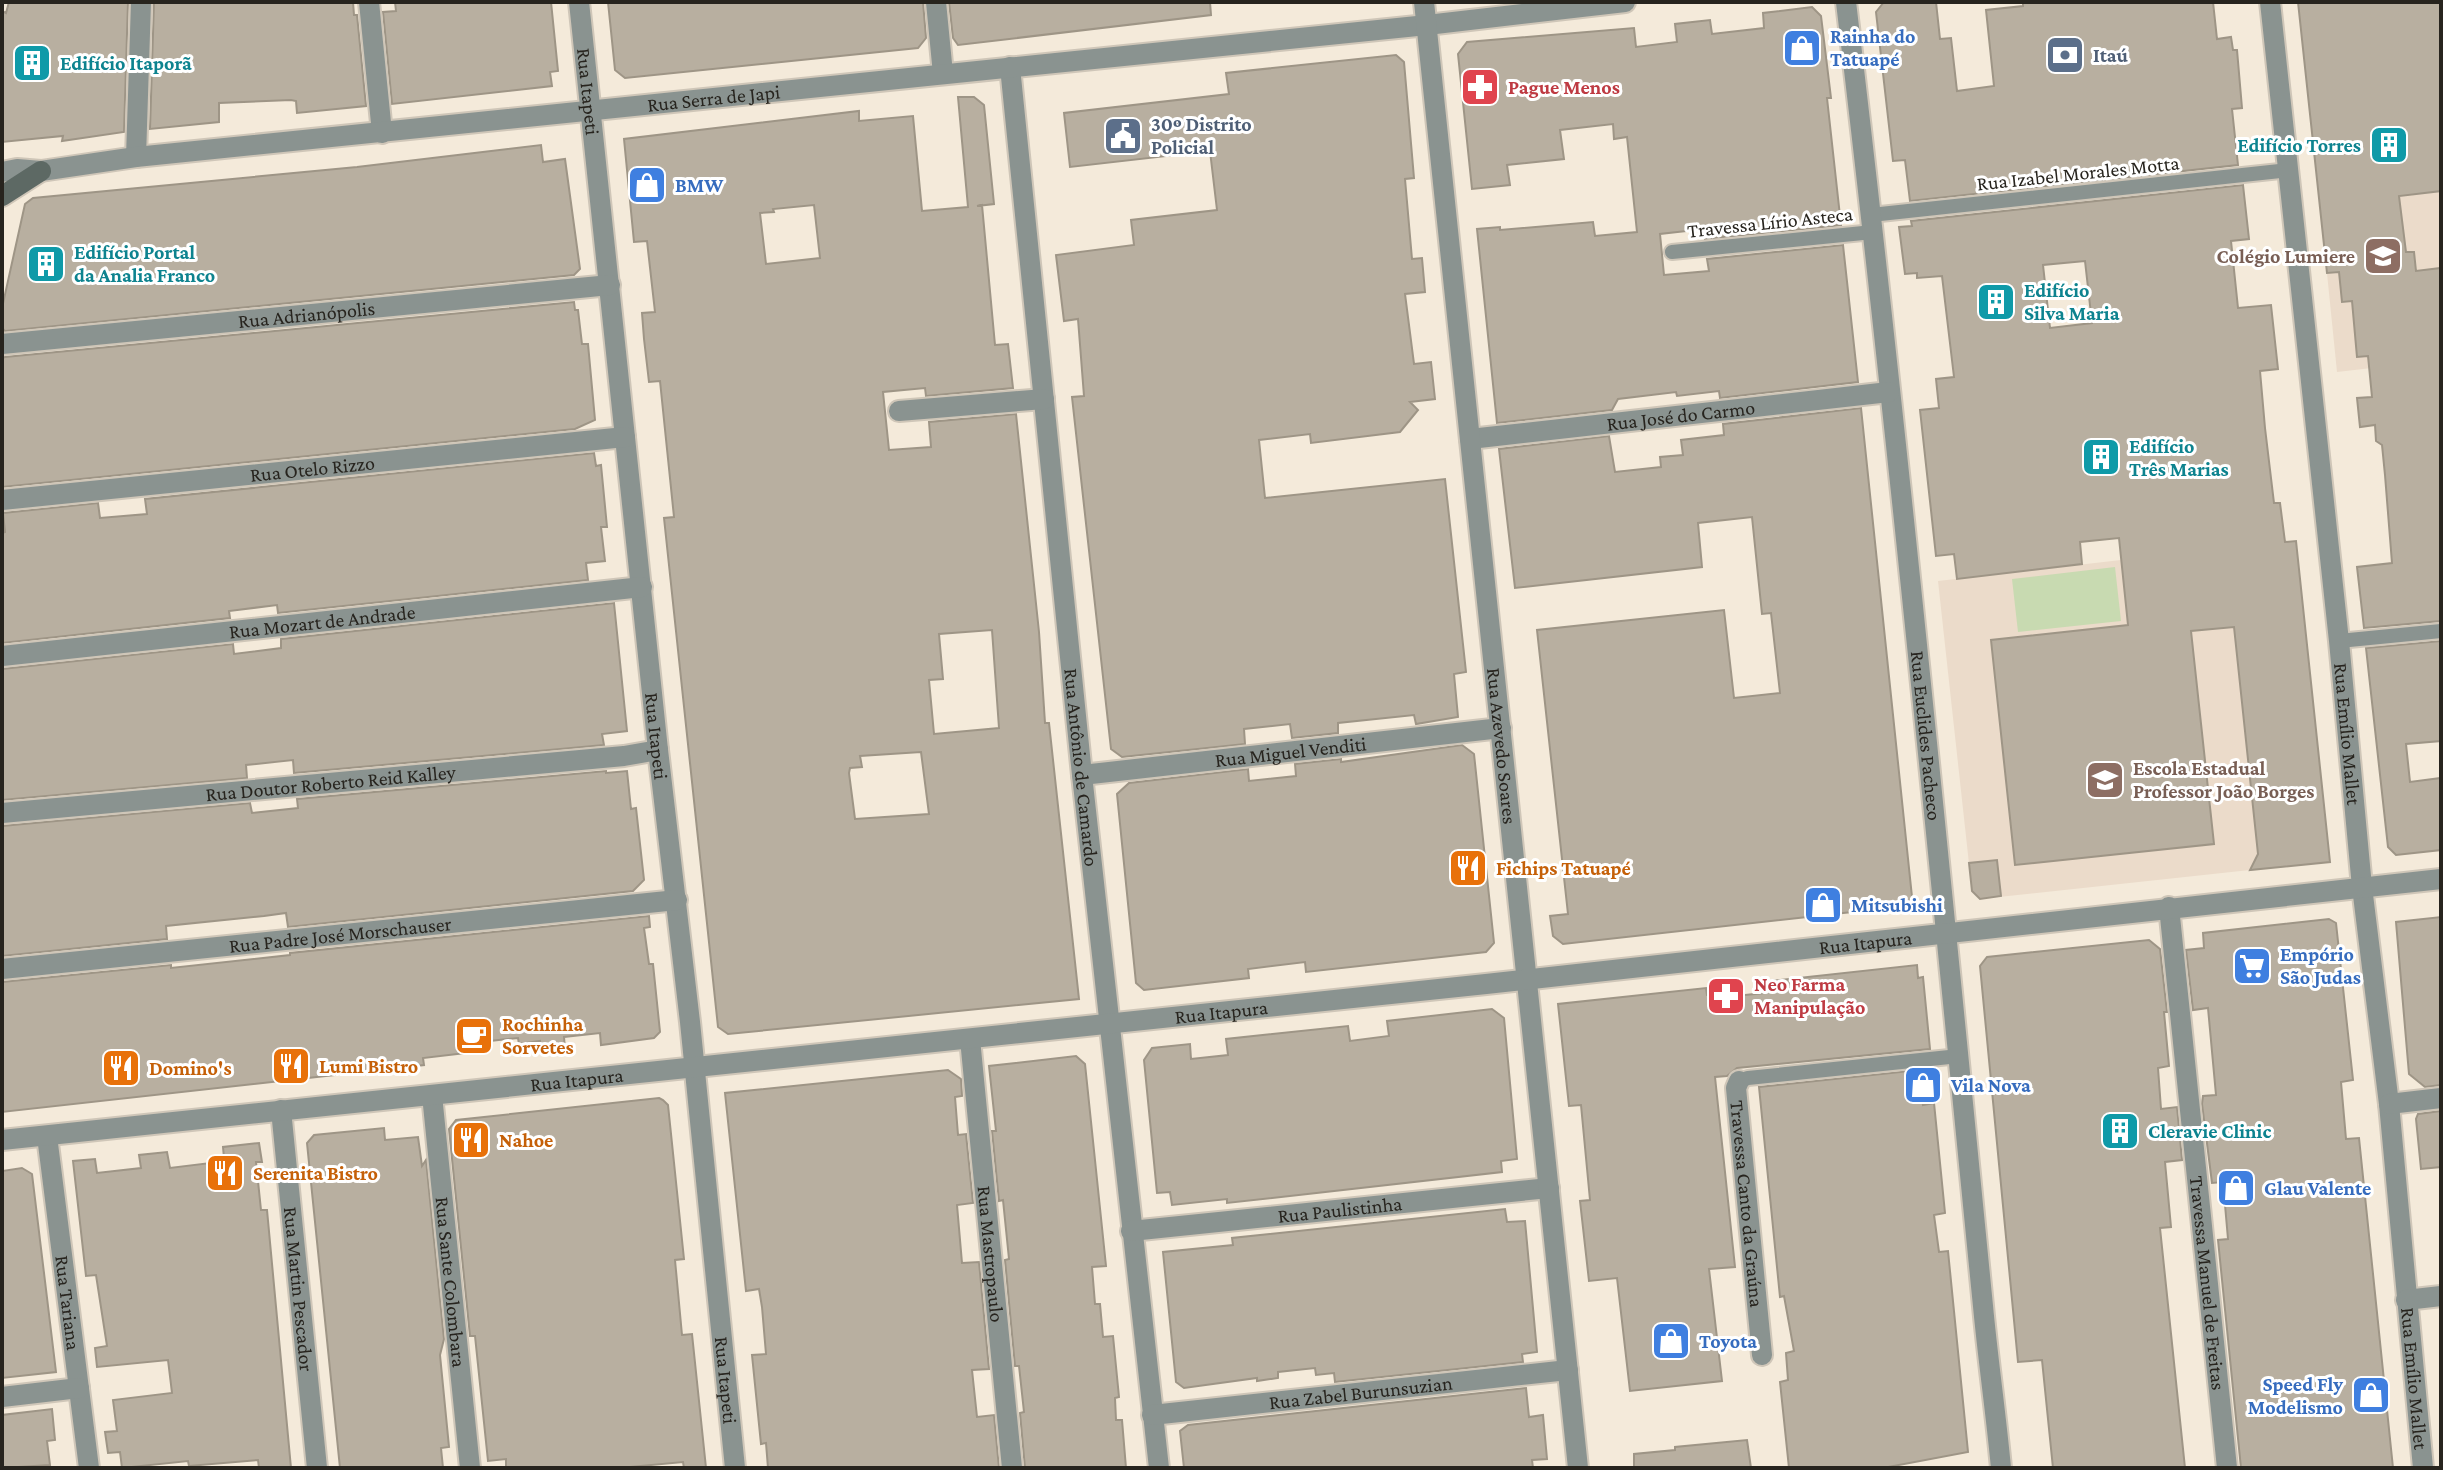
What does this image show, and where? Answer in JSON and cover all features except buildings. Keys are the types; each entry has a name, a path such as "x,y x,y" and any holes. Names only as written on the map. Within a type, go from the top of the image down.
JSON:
{"main road":[{"path":"2,196 41,171"}],"street":[{"path":"136,157 141,2"},
{"path":"369,2 382,133"},
{"name":"Rua Itapeti","path":"579,2 658,750 695,1067 735,1468"},
{"path":"936,2 943,74"},
{"name":"Rua Azevedo Soares","path":"1424,2 1578,1468"},
{"name":"Rua Serra de Japi","path":"2,172 17,169 41,171 136,157 1625,2"},
{"name":"Rua Euclides Pacheco","path":"1846,2 1947,933 2001,1468"},
{"name":"Rua Emílio Mallet","path":"2270,2 2339,641 2362,887 2389,1104 2423,1468"},
{"name":"Rua Antônio de Camardo","path":"1010,67 1082,775 1159,1468"},
{"name":"Rua Adrianópolis","path":"2,344 610,285"},
{"name":"Rua José do Carmo","path":"1470,439 1889,392"},
{"path":"899,411 1044,399"},
{"name":"Rua Otelo Rizzo","path":"2,500 625,437"},
{"name":"Rua Mozart de Andrade","path":"2,656 642,587"},
{"name":"Rua Miguel Venditi","path":"1082,775 1501,728"},
{"name":"Rua Doutor Roberto Reid Kalley","path":"2,813 624,756 658,750"},
{"name":"Rua Itapura","path":"2,1140 970,1039 2441,879"},
{"name":"Rua Padre José Morschauser","path":"2,969 677,900"},
{"name":"Travessa Manuel de Freitas","path":"2169,907 2227,1468"},
{"name":"Rua Mastropaulo","path":"970,1039 1012,1468"},
{"name":"Travessa Canto da Graúna","path":"1739,1081 1736,1088 1762,1355"},
{"name":"Rua Sante Colombara","path":"432,1095 470,1468"},
{"path":"2389,1104 2441,1098"},
{"name":"Rua Martin Pescador","path":"281,1110 317,1468"},
{"name":"Rua Tariana","path":"47,1136 89,1468"},
{"name":"Rua Paulistinha","path":"1131,1231 1549,1188"},
{"path":"2406,1300 2441,1296"},
{"name":"Rua Zabel Burunsuzian","path":"1152,1415 1568,1370"},
{"path":"2,1397 79,1388"}],"lane":[{"name":"Rua Izabel Morales Motta","path":"1872,224 2289,170"},
{"name":"Travessa Lírio Asteca","path":"1672,252 1872,224"},
{"path":"2339,641 2441,631"},
{"name":"Travessa Canto da Graúna","path":"1739,1081 1959,1056"}],"shaded area":[{"name":"Colégio Lumiere","path":"2441,191 2441,360 2337,372 2320,204"},
{"name":"Escola Estadual Professor João Borges","path":"2225,548 2258,854 2250,870 1980,899 1972,891 1938,581"}],"green space":[{"path":"2115,567 2121,621 2018,632 2012,579"}],"place":[{"name":"Rainha do Tatuapé","path":"1802,48"},
{"name":"Itaú","path":"2065,55"},
{"name":"Edifício Itaporã","path":"32,63"},
{"name":"Pague Menos","path":"1480,87"},
{"name":"30º Distrito Policial","path":"1123,136"},
{"name":"Edifício Torres","path":"2389,145"},
{"name":"BMW","path":"647,185"},
{"name":"Colégio Lumiere","path":"2383,256"},
{"name":"Edifício Portal da Analia Franco","path":"46,264"},
{"name":"Edifício Silva Maria","path":"1996,302"},
{"name":"Edifício Três Marias","path":"2101,457"},
{"name":"Escola Estadual Professor João Borges","path":"2105,780"},
{"name":"Fichips Tatuapé","path":"1468,868"},
{"name":"Mitsubishi","path":"1823,905"},
{"name":"Empório São Judas","path":"2252,966"},
{"name":"Neo Farma Manipulação","path":"1726,996"},
{"name":"Rochinha Sorvetes","path":"474,1036"},
{"name":"Lumi Bistro","path":"291,1066"},
{"name":"Domino's","path":"121,1068"},
{"name":"Vila Nova","path":"1923,1085"},
{"name":"Cleravie Clinic","path":"2120,1131"},
{"name":"Nahoe","path":"471,1140"},
{"name":"Serenita Bistro","path":"225,1173"},
{"name":"Glau Valente","path":"2236,1188"},
{"name":"Toyota","path":"1671,1341"},
{"name":"Speed Fly Modelismo","path":"2371,1395"}]}
